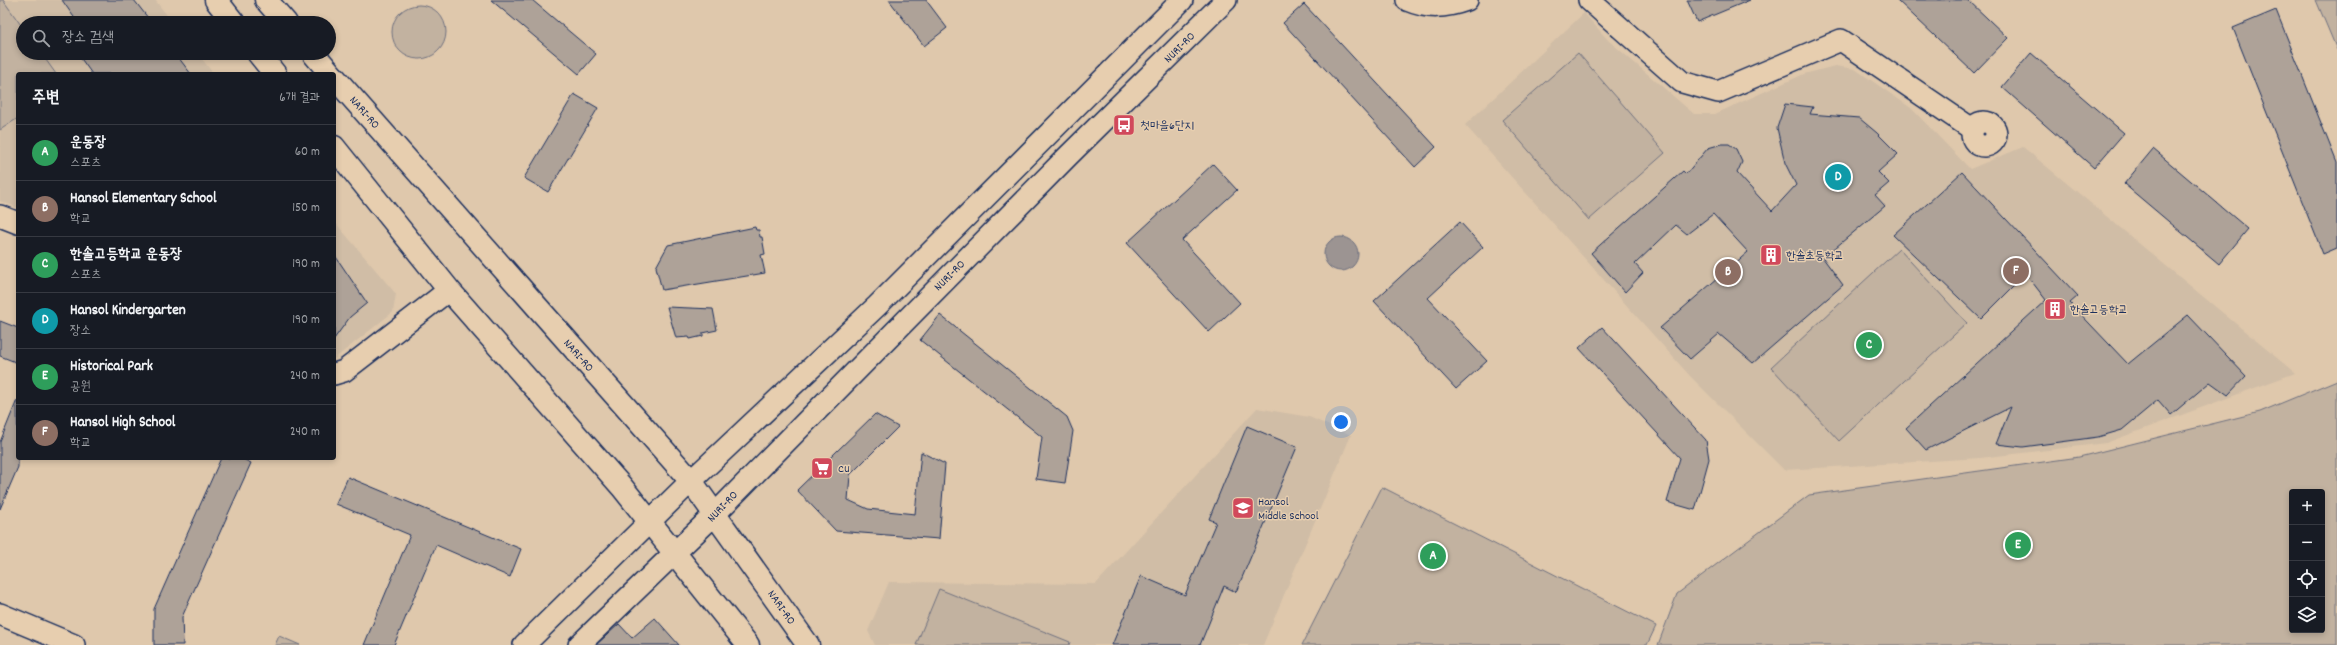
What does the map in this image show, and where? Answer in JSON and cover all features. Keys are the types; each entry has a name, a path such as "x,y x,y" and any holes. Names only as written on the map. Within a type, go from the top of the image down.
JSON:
{"main road":[{"path":"216,0 229,16"},
{"path":"266,0 280,16"},
{"path":"264,60 273,72"},
{"path":"319,60 329,72"},
{"name":"NARI-RO","path":"336,79 691,481 808,645"},
{"path":"336,149 449,290 651,522 748,645"}],"street":[{"path":"524,645 651,522 691,481 876,306 1182,0"},
{"name":"NURI-RO","path":"579,645 716,514 1046,178 1226,0"},
{"path":"1407,0 1426,7 1448,6 1467,0"},
{"path":"1589,0 1682,82 1718,92 1841,40 1972,129"},
{"path":"0,216 16,222"},
{"path":"336,373 344,371 449,290"},
{"path":"0,614 74,645"},
{"path":"540,645 545,624"}],"shaded area":[{"path":"0,0 155,0 168,16 16,16 16,60 203,60 212,72 16,72 16,207 0,201"},
{"path":"0,0 3,0 16,18 16,60 46,60 55,72 16,72 16,119 0,130"},
{"path":"2316,0 2337,0 2337,50"},
{"path":"414,5 424,5 434,9 442,17 446,27 446,37 442,47 434,55 424,59 414,59 404,55 396,47 392,37 392,27 396,17 404,9"},
{"path":"1584,13 1608,40 1694,114 1715,114 1804,74 1835,66 1855,69 1911,108 1970,169 2023,147 2295,373 2106,443 1980,458 1784,470 1690,376 1465,125"},
{"path":"1578,53 1665,153 1589,220 1502,120"},
{"path":"336,223 396,294 393,312 336,357"},
{"path":"1338,237 1344,237 1348,238 1355,244 1358,254 1357,261 1351,268 1344,271 1338,271 1334,270 1327,264 1324,257 1324,251 1325,247 1331,240"},
{"path":"1899,249 1967,323 1839,441 1771,367"},
{"path":"2337,380 2337,645 1658,645 1677,594 1809,495 2079,457 2260,412"},
{"name":"Hansol Middle School","path":"1257,408 1309,417 1351,435 1263,645 875,645 868,631 889,582 1096,584"},
{"path":"1382,487 1656,626 1647,645 1302,645"},
{"path":"939,589 1070,642 1069,645 916,645"},
{"path":"279,636 300,645 275,645"}],"building":[{"path":"62,0 134,0 147,16 73,16"},
{"path":"491,0 532,0 596,54 579,74"},
{"path":"889,0 926,0 947,28 924,46"},
{"path":"1687,0 1750,0 1697,22"},
{"path":"1897,0 1968,0 2008,38 1974,73"},
{"path":"1304,4 1436,147 1415,167 1283,23"},
{"path":"2276,10 2337,163 2337,248 2323,254 2233,28"},
{"path":"2031,53 2124,133 2094,168 2002,87"},
{"path":"82,60 180,60 189,72 91,72"},
{"path":"574,94 598,108 548,192 524,178"},
{"name":"한솔초등학교","path":"1785,104 1813,107 1810,114 1859,118 1898,154 1878,172 1889,183 1875,195 1885,206 1823,258 1843,285 1753,363 1719,334 1690,359 1660,328 1748,252 1713,214 1687,234 1676,225 1635,264 1643,273 1625,292 1591,253 1683,171 1686,174 1708,148 1722,144 1729,144 1736,149 1742,162 1737,173 1772,211 1796,185 1785,163 1777,128"},
{"path":"2153,149 2248,229 2219,264 2124,184"},
{"path":"1213,164 1237,190 1182,240 1240,303 1209,332 1127,243"},
{"name":"한솔고등학교","path":"1962,172 2078,296 2070,303 2128,364 2188,315 2246,376 2228,395 2210,382 2171,415 2158,400 2122,430 2098,437 2023,447 1996,444 2011,407 1926,450 1906,428 2046,300 2026,274 1981,319 1893,235"},
{"path":"1460,222 1483,247 1428,298 1487,361 1456,389 1374,301"},
{"path":"755,227 756,230 759,230 760,237 762,237 765,254 761,255 765,273 662,290 656,267 668,245"},
{"path":"336,257 367,303 350,317 336,336"},
{"path":"667,307 713,309 717,330 703,333 703,336 690,339 689,337 676,338"},
{"path":"940,315 1067,417 1073,431 1065,483 1036,479 1042,437 920,340"},
{"path":"0,321 16,327 16,362 0,356"},
{"path":"1602,327 1706,440 1709,459 1695,510 1667,502 1680,458 1579,348"},
{"path":"16,402 16,460 18,460 18,467 0,509 0,442"},
{"path":"875,414 898,427 850,475 848,500 868,509 915,514 921,452 945,464 939,539 836,531 797,490"},
{"path":"1247,426 1297,447 1236,592 1224,586 1200,645 1112,645 1141,576 1185,595 1216,522 1209,519"},
{"path":"220,460 245,460 251,463 182,617 183,645 154,645 154,609"},
{"path":"348,477 521,549 510,577 436,545 394,645 364,645 410,535 336,504"},
{"path":"655,618 679,645 596,645 619,624 632,638"}],"place":[{"name":"첫마을6단지","path":"1124,125"},
{"name":"Hansol Kindergarten","path":"1838,177"},
{"name":"한솔초등학교","path":"1771,255"},
{"name":"Hansol High School","path":"2016,271"},
{"name":"Hansol Elementary School","path":"1728,272"},
{"name":"한솔고등학교","path":"2055,309"},
{"name":"한솔고등학교 운동장","path":"1869,345"},
{"name":"CU","path":"822,468"},
{"name":"Hansol Middle School","path":"1243,508"},
{"name":"Historical Park","path":"2018,545"},
{"name":"운동장","path":"1433,556"}]}
